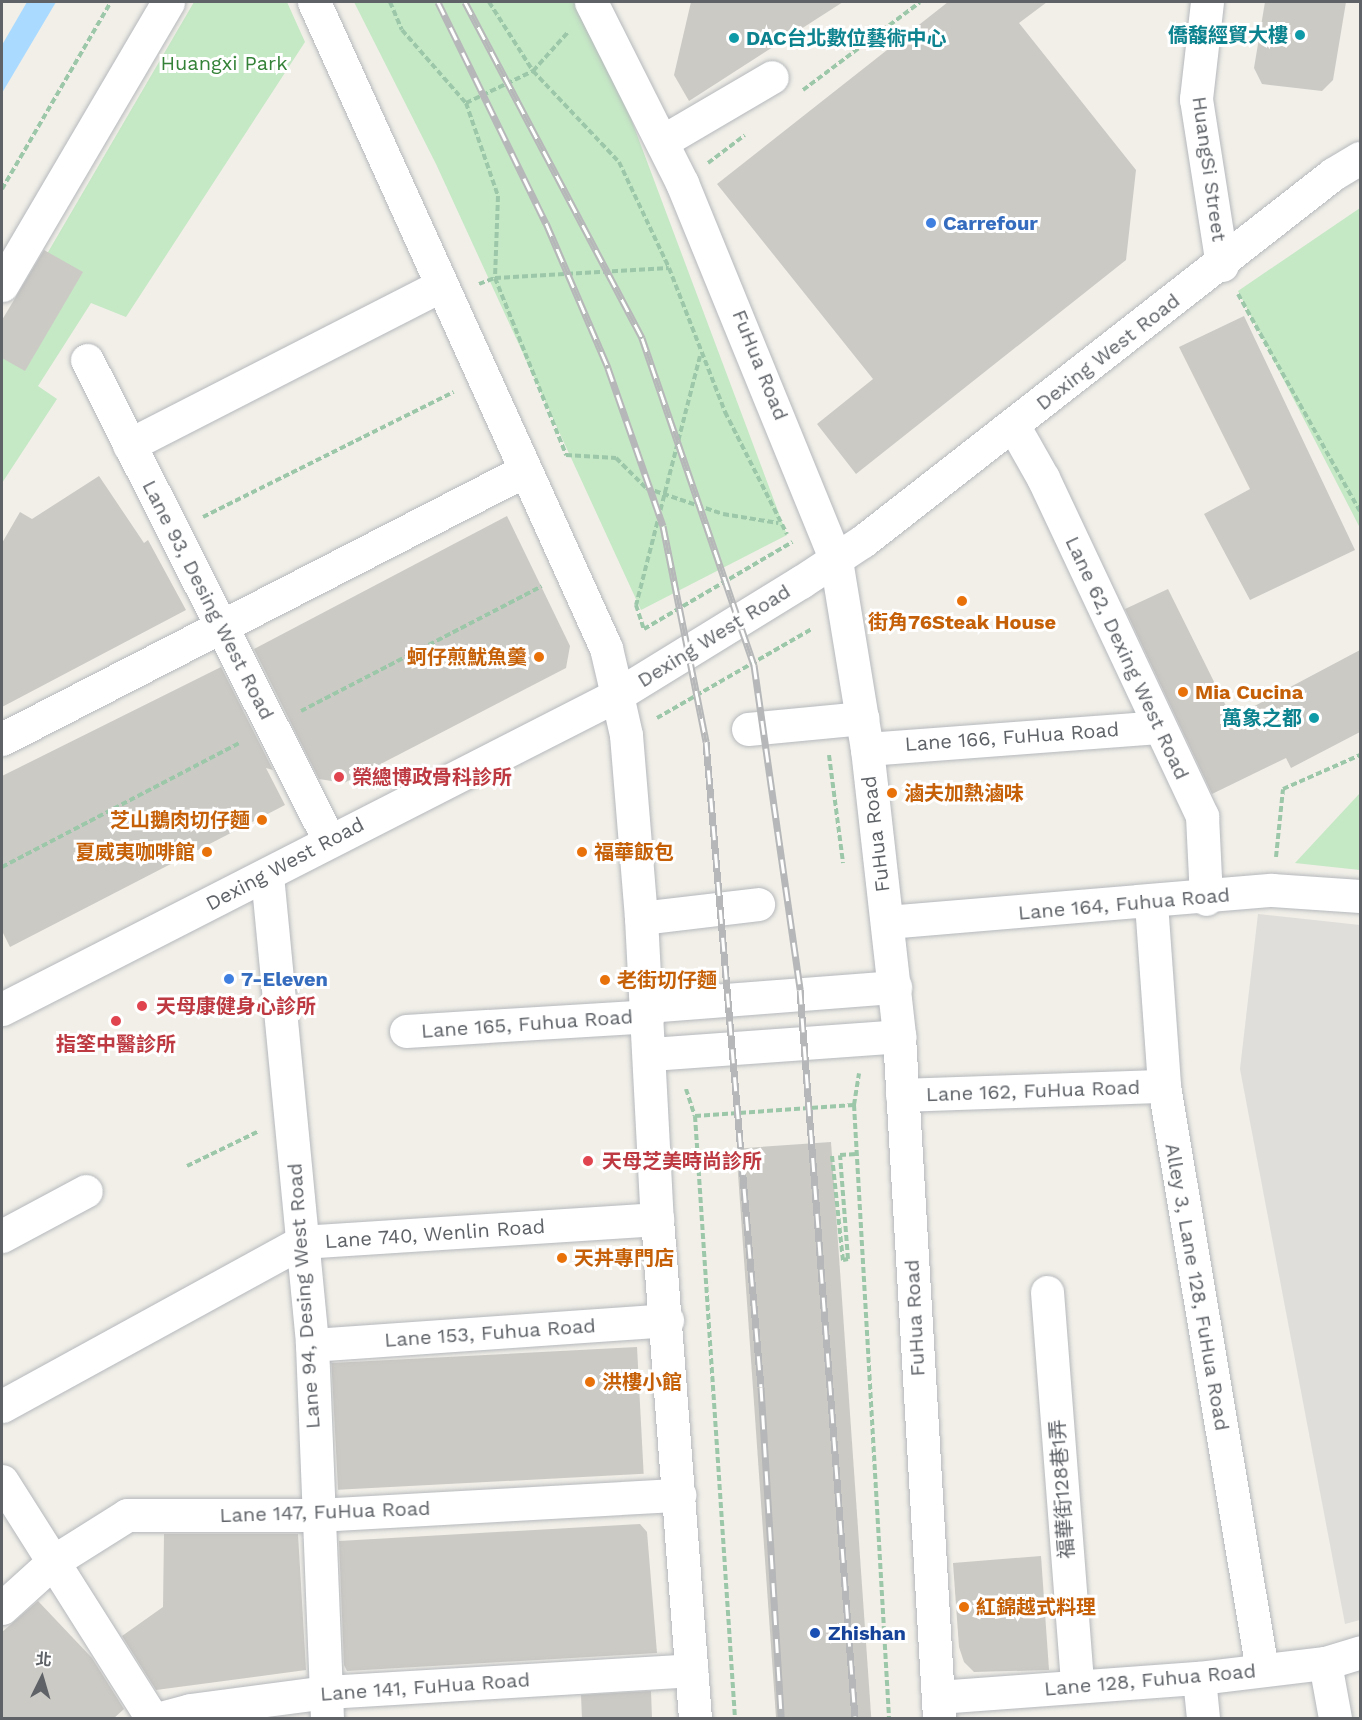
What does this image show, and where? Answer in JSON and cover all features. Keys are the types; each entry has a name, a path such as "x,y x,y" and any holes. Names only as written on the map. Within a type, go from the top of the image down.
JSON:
{"street":[{"path":"2,285 168,2"},
{"path":"315,2 394,175 522,472 606,648 626,735 647,1011 662,1054 657,1219 667,1320 694,1719"},
{"name":"HuangSi Street","path":"1207,2 1197,99 1222,265"},
{"name":"FuHua Road","path":"593,9 663,141 742,320 836,560 864,733 895,987 938,1708"},
{"path":"663,141 772,77"},
{"name":"Dexing West Road","path":"4,1000 267,875 329,840 617,695 801,582 836,560 1013,426 1222,265 1333,174 1360,158"},
{"path":"129,445 441,285"},
{"name":"Lane 93, Desing West Road","path":"87,360 329,840"},
{"name":"Lane 62, Dexing West Road","path":"1013,426 1043,478 1158,727 1202,816 1206,899"},
{"path":"2,739 522,472"},
{"name":"Lane 166, FuHua Road","path":"748,729 864,733 1158,727"},
{"name":"Lane 94, Desing West Road","path":"267,875 312,1345 326,1706"},
{"name":"Lane 164, Fuhua Road","path":"886,922 1206,899 1272,890 1360,896"},
{"name":"Alley 3, Lane 128, FuHua Road","path":"1151,903 1164,1086 1262,1670"},
{"path":"641,918 758,904"},
{"name":"Lane 165, Fuhua Road","path":"406,1031 895,987"},
{"path":"662,1054 899,1036"},
{"name":"Lane 162, FuHua Road","path":"902,1095 1164,1086"},
{"path":"2,1236 86,1191"},
{"name":"Lane 740, Wenlin Road","path":"2,1406 302,1242 657,1219"},
{"name":"福華街128巷1弄","path":"1047,1292 1077,1686"},
{"name":"Lane 153, Fuhua Road","path":"312,1345 667,1320"},
{"path":"2,1481 152,1719"},
{"name":"Lane 147, FuHua Road","path":"2,1608 54,1561 127,1515 317,1515 679,1495"},
{"name":"Lane 128, Fuhua Road","path":"938,1708 1077,1686 1199,1678 1325,1663 1360,1652"},
{"path":"1325,1663 1335,1719"},
{"name":"Lane 141, FuHua Road","path":"161,1719 189,1710 326,1706 691,1670"},
{"path":"1199,1678 1203,1719"}],"path":[{"path":"2,189 111,2"},
{"path":"390,2 402,30 466,103 498,196 495,278 566,455 616,458 646,488 663,495 723,514 778,523"},
{"path":"489,2 533,71 619,162 669,268 701,355 778,523 793,542 644,629 636,605 701,355"},
{"path":"466,103 533,71 593,9"},
{"path":"1222,265 1360,511"},
{"path":"479,284 495,278 669,268"},
{"path":"173,532 482,378"},
{"path":"801,582 814,640"},
{"path":"657,728 657,716 813,629"},
{"path":"828,745 844,873"},
{"path":"1272,890 1283,789 1360,755"},
{"path":"863,1039 854,1105 889,1719"},
{"path":"662,1054 695,1116 735,1719"},
{"path":"695,1116 854,1105"},
{"path":"187,1166 290,1117"},
{"path":"832,1156 843,1260 848,1259 840,1155 857,1154"}],"shaded area":[{"path":"1258,914 1360,925 1360,1620 1345,1624 1240,1069"}],"green space":[{"name":"Huangxi Park","path":"194,2 287,2 305,42 126,317 91,303 38,386 57,399 2,483 2,331"},
{"path":"354,2 574,2 612,68 787,535 641,610 436,164"},
{"path":"1360,208 1360,528 1238,291"},
{"path":"1360,793 1360,870 1295,863"}],"water":[{"path":"27,2 56,2 2,93 2,45"}],"building":[{"name":"DAC台北數位藝術中心","path":"691,2 843,2 689,101 674,75"},
{"path":"948,2 1047,2 1019,23 1136,170 1126,260 856,474 817,424 873,379 717,184"},
{"name":"僑馥經貿大樓","path":"1265,2 1346,2 1333,80 1322,91 1262,84 1254,68"},
{"path":"44,250 83,272 25,371 2,358 2,320"},
{"path":"1244,316 1355,550 1250,600 1204,514 1250,489 1179,347"},
{"path":"99,476 144,543 148,540 186,610 2,707 2,543 20,512 32,519"},
{"path":"507,516 570,646 566,668 344,783 319,779 254,649"},
{"path":"1168,589 1232,718 1360,650 1360,732 1291,768 1286,758 1212,794 1125,609"},
{"path":"221,667 273,770 266,768 285,805 10,947 2,931 2,776"},
{"path":"831,1142 871,1718 776,1718 736,1149"},
{"path":"637,1347 644,1474 338,1490 331,1363"},
{"path":"640,1524 647,1532 657,1653 347,1671 344,1665 339,1541"},
{"path":"164,1534 298,1534 306,1670 156,1690 122,1636 163,1607"},
{"path":"1041,1556 1049,1670 974,1672 964,1662 959,1647 953,1563"},
{"path":"38,1601 92,1658 124,1709 113,1719 2,1719 2,1632"},
{"path":"651,1691 652,1719 582,1719 581,1695"}],"railway":[{"path":"438,2 546,223 608,368 663,526 706,742 761,1387 781,1718"},
{"path":"465,2 642,338 754,665 800,990 855,1718"}],"place":[{"name":"僑馥經貿大樓","path":"1300,35"},
{"name":"DAC台北數位藝術中心","path":"734,38"},
{"name":"Carrefour","path":"931,223"},
{"name":"街角76Steak House","path":"962,601"},
{"name":"蚵仔煎魷魚羹","path":"539,657"},
{"name":"Mia Cucina","path":"1183,692"},
{"name":"萬象之都","path":"1314,718"},
{"name":"榮總博政骨科診所","path":"339,777"},
{"name":"滷夫加熱滷味","path":"892,793"},
{"name":"芝山鵝肉切仔麵","path":"262,820"},
{"name":"夏威夷咖啡館","path":"207,852"},
{"name":"福華飯包","path":"582,852"},
{"name":"7-Eleven","path":"229,979"},
{"name":"老街切仔麵","path":"605,980"},
{"name":"天母康健身心診所","path":"142,1006"},
{"name":"指筌中醫診所","path":"116,1021"},
{"name":"天母芝美時尚診所","path":"588,1161"},
{"name":"天丼專門店","path":"562,1258"},
{"name":"洪樓小館","path":"590,1382"},
{"name":"紅錦越式料理","path":"964,1607"},
{"name":"Zhishan","path":"815,1633"}]}
